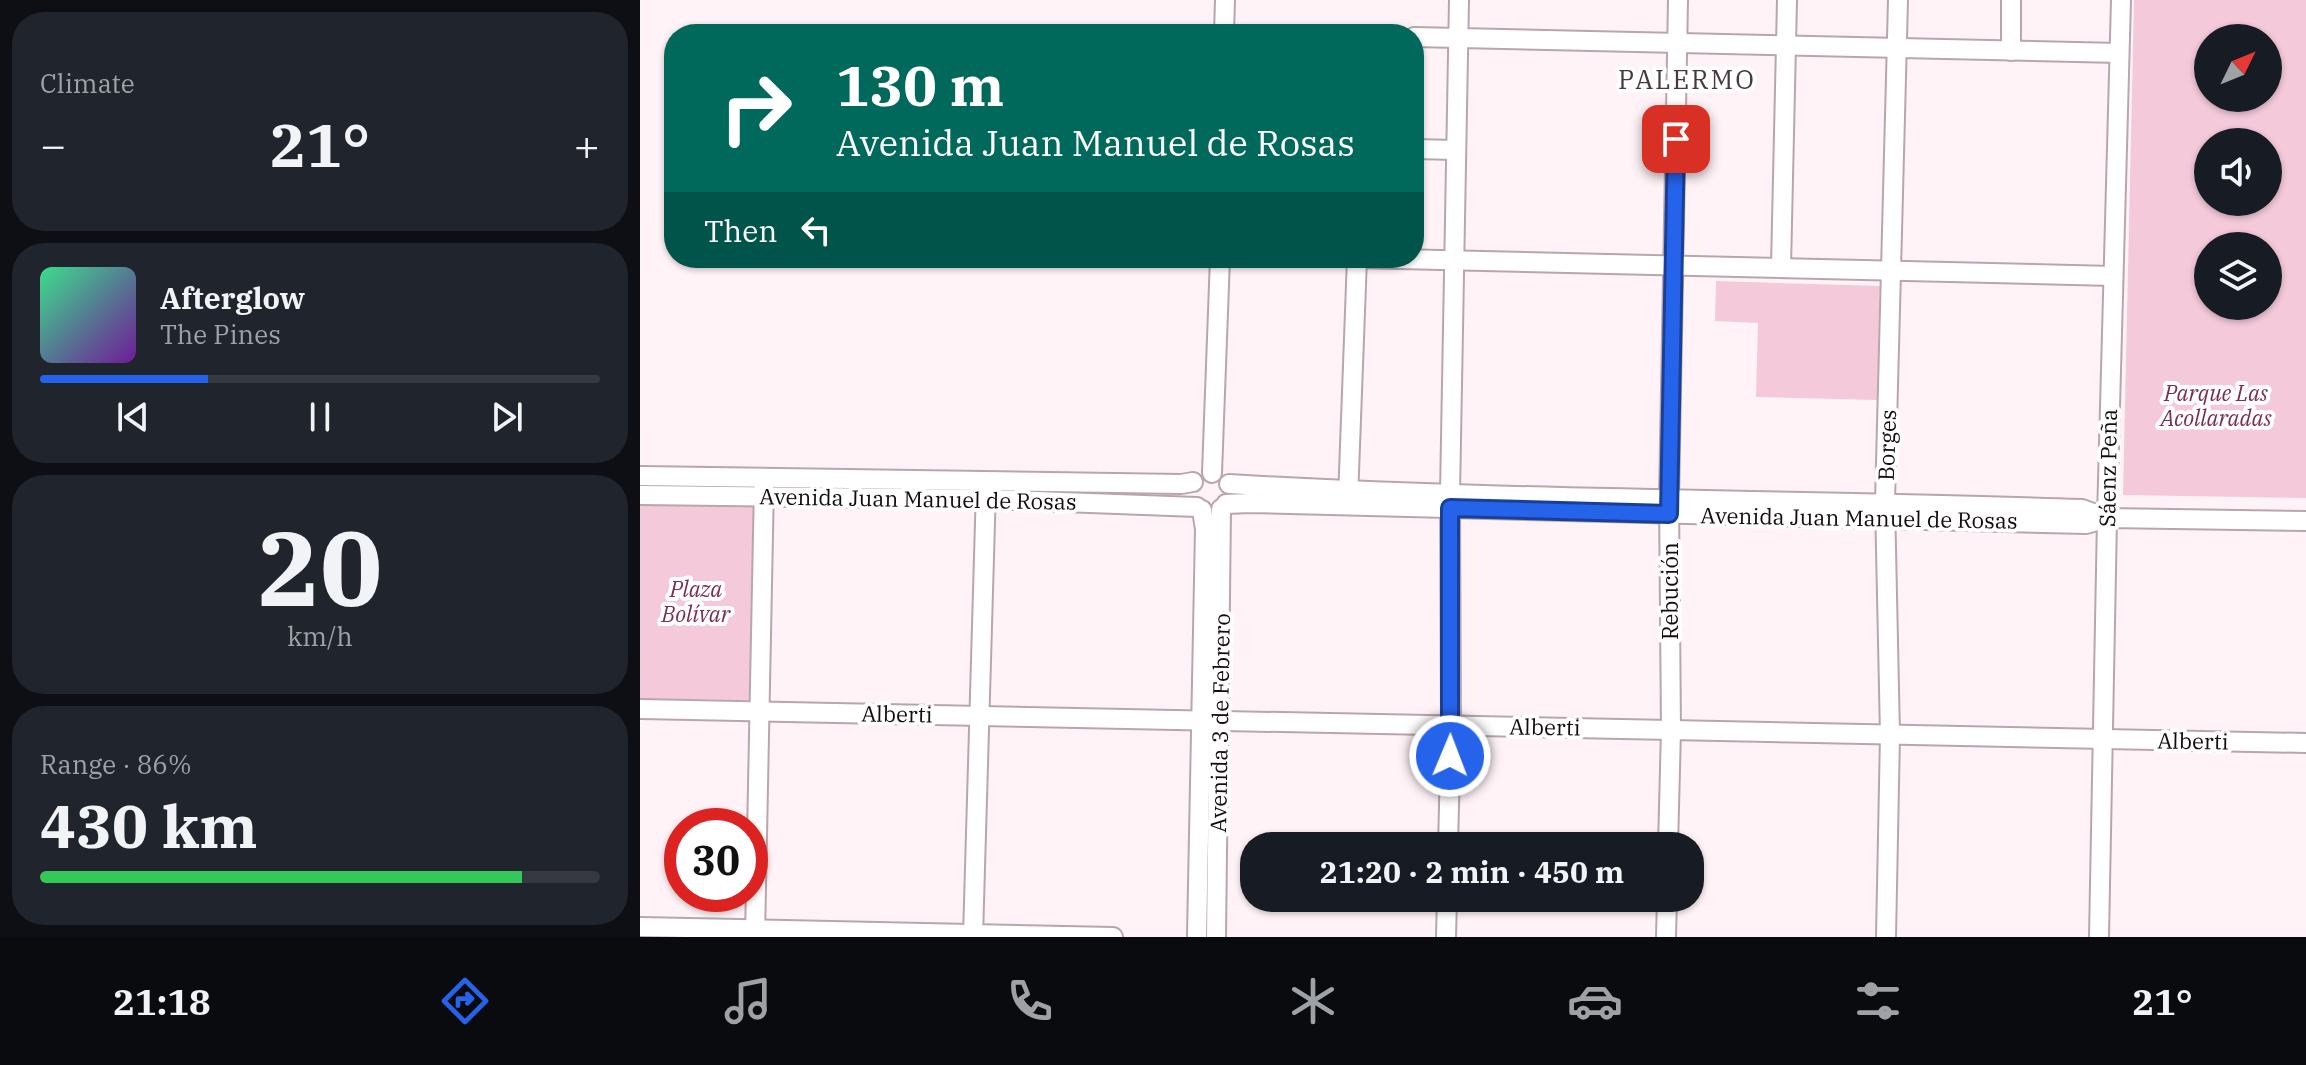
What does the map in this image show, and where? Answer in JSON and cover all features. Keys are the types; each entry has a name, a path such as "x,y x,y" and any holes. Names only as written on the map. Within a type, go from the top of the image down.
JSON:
{"street":[{"path":"1224,24 1225,0"},
{"path":"1448,832 1450,501 1459,0"},
{"name":"Rebución","path":"1668,832 1671,730 1669,506 1678,0"},
{"path":"1781,267 1787,0"},
{"name":"Borges","path":"1886,937 1890,735 1886,510 1898,0"},
{"path":"2011,0 2011,51"},
{"name":"Sáenz Peña","path":"2099,937 2121,0"},
{"path":"1424,37 2119,53"},
{"path":"1424,149 1456,150"},
{"path":"1424,259 2113,276"},
{"path":"1212,473 1220,268"},
{"path":"1348,498 1356,268"},
{"path":"1212,473 1229,484 1230,492 1212,508 1191,495 1193,482 1202,474 1212,473"},
{"name":"Avenida Juan Manuel de Rosas","path":"640,476 763,487 1212,508 1348,498 1886,510 2086,524 2107,518 2306,521"},
{"path":"973,936 977,716 987,480"},
{"name":"Avenida Juan Manuel de Rosas","path":"640,495 763,487 987,480 1193,482"},
{"name":"Avenida Juan Manuel de Rosas","path":"1229,484 1348,498"},
{"path":"755,933 763,487"},
{"name":"Avenida 3 de Febrero","path":"1212,508 1205,529 1216,937"},
{"name":"Alberti","path":"640,709 2306,743"},
{"name":"Avenida 3 de Febrero","path":"1197,937 1211,721"},
{"path":"1446,937 1447,912"},
{"path":"1666,937 1667,912"},
{"path":"640,927 755,933 1113,937"}],"green space":[{"name":"Parque Las Acollaradas","path":"2134,0 2306,0 2306,498 2123,495"},
{"path":"1716,281 1880,286 1877,400 1756,397 1758,323 1715,321"},
{"name":"Plaza Bolívar","path":"640,502 754,503 750,700 640,699"}],"district":[{"name":"PALERMO","path":"1687,80"}],"route":[{"path":"1450,756 1450,508 1669,514 1676,139"}]}
